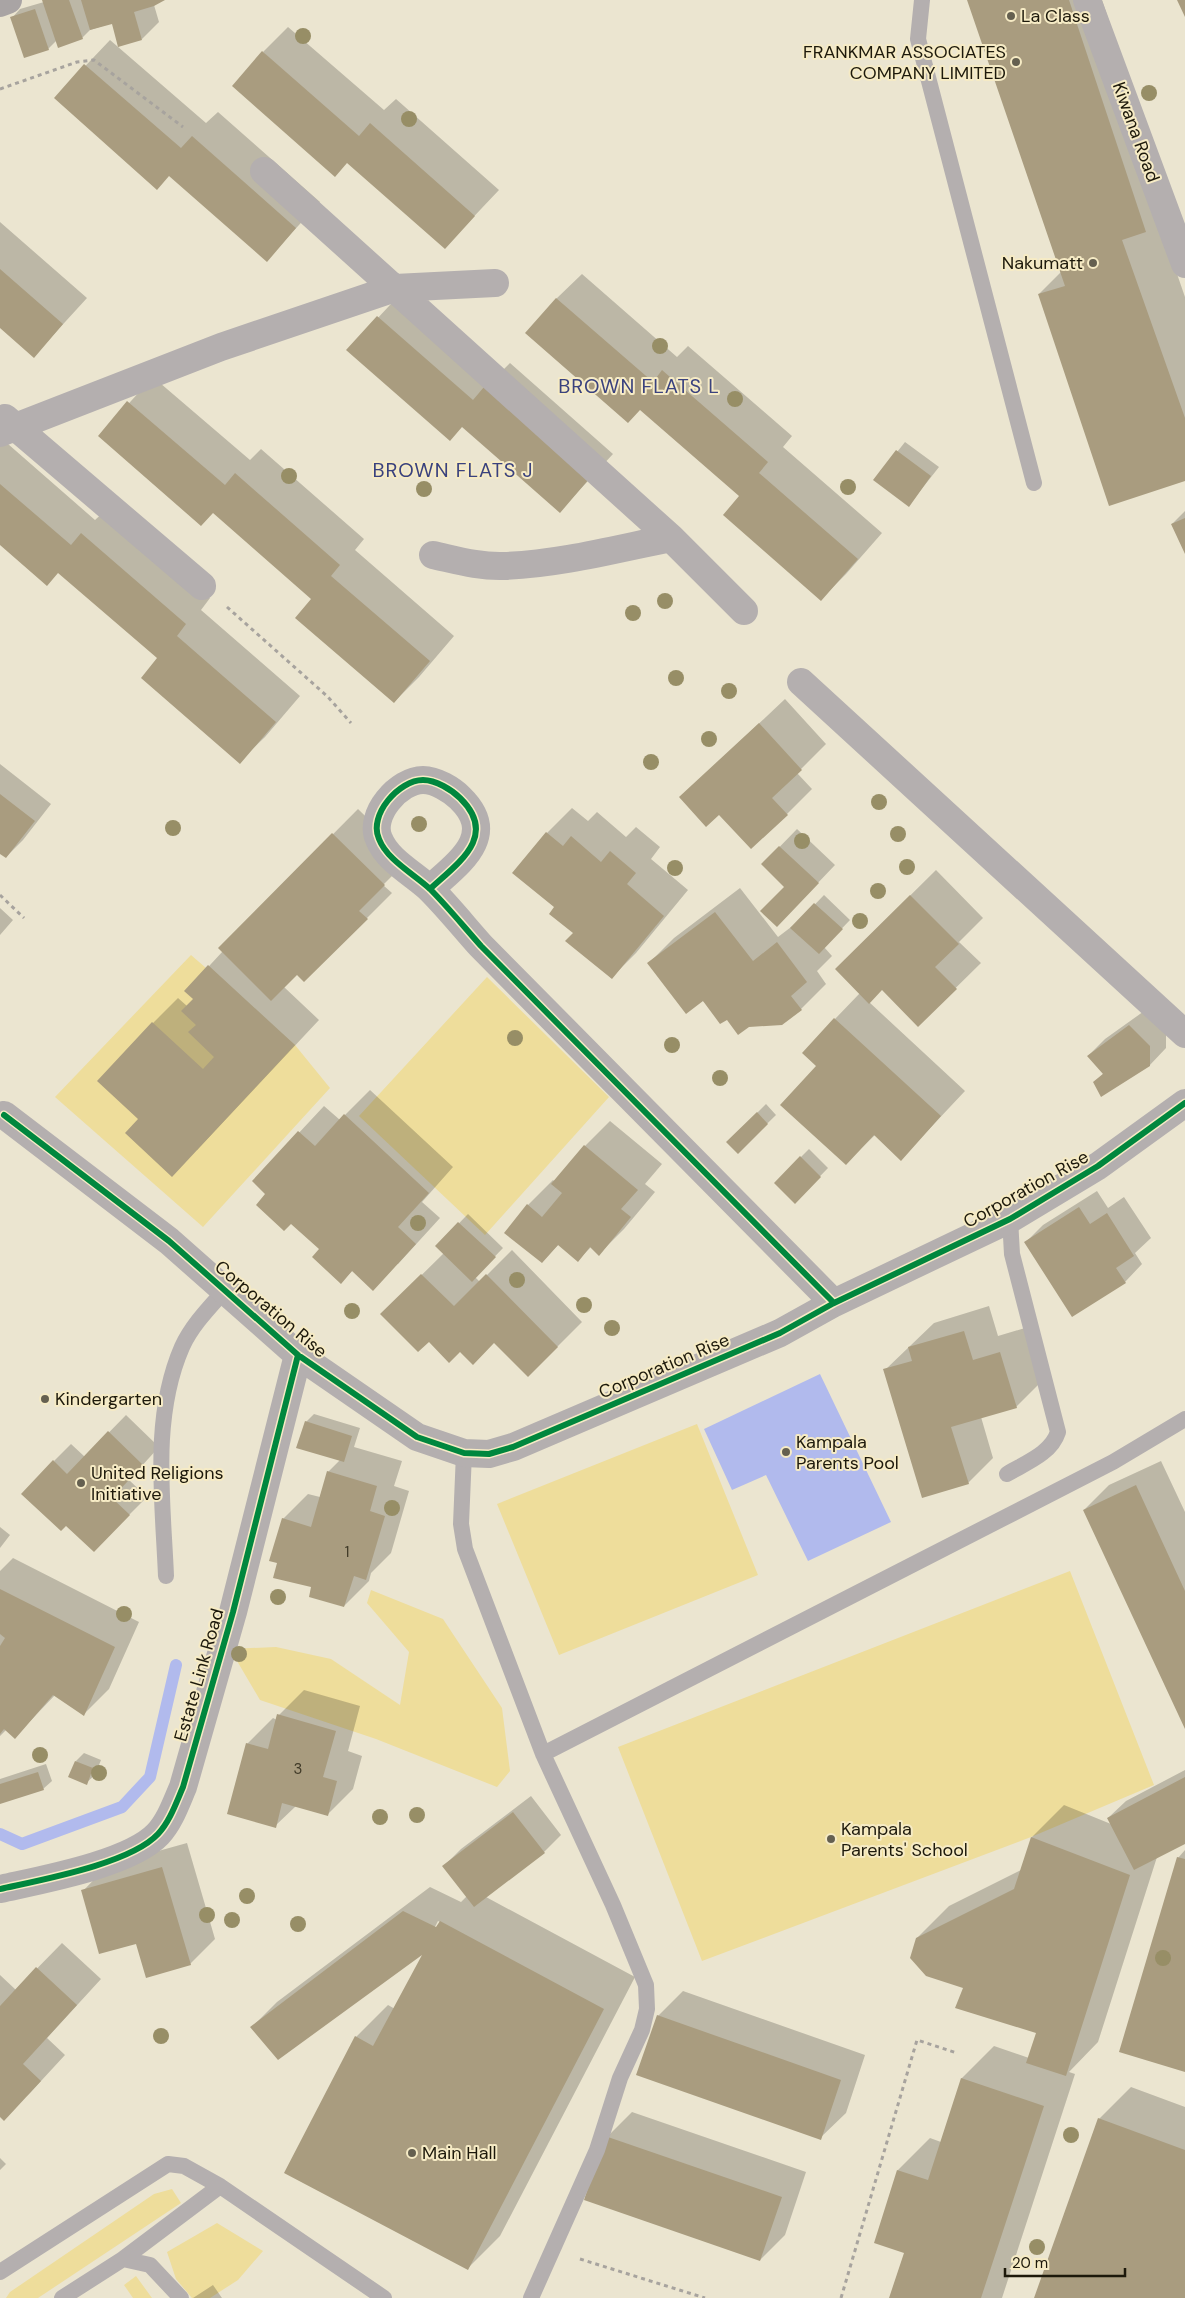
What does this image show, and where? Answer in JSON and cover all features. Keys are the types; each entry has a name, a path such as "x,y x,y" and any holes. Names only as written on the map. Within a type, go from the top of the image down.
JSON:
{"main road":[{"path":"0,3 8,0"}],"street":[{"name":"Kiwana Road","path":"1087,0 1185,264"},
{"path":"264,172 671,538 744,611"},
{"path":"5,425 221,347 395,288 496,283"},
{"path":"5,425 202,586"},
{"path":"432,555 474,564 503,566 584,555 671,538"},
{"path":"801,682 1185,1034"},
{"path":"430,889 481,946 834,1303"},
{"name":"Corporation Rise","path":"4,1115 169,1241 298,1355 417,1437 464,1453 489,1454 513,1447 780,1333 834,1303 1010,1219 1098,1166 1185,1104"},
{"name":"Estate Link Road","path":"0,1889 65,1875 135,1849 158,1834 172,1814 183,1787 233,1612 298,1355"}],"lane":[{"path":"922,0 918,39 1034,483"},
{"path":"1007,1474 1044,1453 1056,1438 1058,1432 1012,1254 1010,1219"},
{"path":"166,1576 162,1454 165,1409 182,1346 204,1313 225,1290"},
{"path":"543,1754 1113,1462 1185,1419"},
{"path":"464,1453 461,1524 465,1549 543,1754 613,1905 646,1985 647,2009 642,2030 620,2078 597,2150 531,2298"},
{"path":"0,2272 168,2164 184,2166 220,2186 384,2298"},
{"path":"62,2298 123,2259 220,2186"},
{"path":"123,2259 150,2265 181,2298"}],"path":[{"path":"0,89 77,62 94,60 183,127"},
{"path":"202,586 327,696 351,723"},
{"path":"0,896 24,918"},
{"path":"841,2298 918,2040 957,2053"},
{"path":"553,2251 705,2298"}],"shaded area":[{"path":"191,955 295,1045 330,1088 203,1227 55,1097"},
{"path":"487,977 609,1097 485,1235 359,1116"},
{"path":"697,1424 758,1575 559,1655 497,1504"},
{"path":"1070,1571 1154,1785 1031,1837 702,1961 618,1747"},
{"path":"371,1590 443,1619 502,1708 510,1771 497,1787 376,1739 260,1700 230,1649 276,1647 331,1659 400,1705 409,1652 367,1603"},
{"path":"172,2189 181,2203 38,2298 6,2298 10,2292 154,2194"},
{"path":"217,2223 263,2251 238,2280 210,2298 192,2298 176,2279 167,2252"},
{"path":"136,2276 152,2298 133,2298 124,2285"}],"water":[{"name":"Kampala Parents Pool","path":"820,1374 891,1522 808,1561 766,1475 732,1490 704,1429"}],"building":[{"path":"42,0 69,0 83,39 58,48"},
{"path":"81,0 165,0 154,6 134,12 142,40 118,47 112,24 90,30"},
{"name":"Nakumatt","path":"967,0 1069,0 1146,232 1122,240 1185,418 1185,481 1109,506 1038,294 1065,286"},
{"path":"1177,0 1185,0 1185,17"},
{"path":"35,9 49,50 24,58 10,17"},
{"path":"262,51 359,136 370,123 475,216 445,249 347,163 335,177 232,86"},
{"path":"84,64 181,148 192,136 296,228 267,262 169,176 157,190 54,98"},
{"path":"0,269 63,324 34,358 0,328"},
{"path":"556,298 653,382 662,370 768,462 759,473 858,559 821,601 723,515 739,496 640,410 628,423 525,333"},
{"path":"377,316 473,400 484,387 589,479 560,513 462,427 450,441 346,350"},
{"path":"127,401 225,485 235,473 340,565 331,576 430,661 394,703 295,618 311,599 213,513 201,526 98,436"},
{"path":"896,450 931,476 909,507 873,480"},
{"path":"0,484 71,545 81,533 186,624 177,636 276,722 240,764 141,678 157,658 58,573 47,586 0,545"},
{"path":"1185,518 1185,554 1171,524"},
{"path":"759,723 802,770 772,798 788,815 751,849 719,815 706,827 679,797"},
{"path":"0,794 35,821 6,858 0,854"},
{"path":"546,832 563,846 571,836 601,862 610,851 636,873 627,884 664,916 612,979 565,941 573,933 549,914 554,907 512,873"},
{"path":"332,833 385,885 359,911 368,919 304,982 297,975 271,1001 218,948"},
{"path":"779,846 819,883 777,927 760,911 784,887 761,864"},
{"path":"910,895 959,944 935,967 957,989 918,1027 882,990 869,1004 835,969"},
{"path":"814,903 843,929 819,954 790,928"},
{"path":"715,912 753,961 777,942 807,982 791,996 802,1010 782,1025 749,1027 738,1035 727,1020 720,1024 703,1001 686,1014 647,963"},
{"path":"208,965 295,1045 172,1177 125,1133 138,1119 97,1081 152,1022 203,1069 214,1057 188,1032 196,1025 181,1011 193,999 184,991"},
{"path":"834,1018 941,1116 901,1161 874,1135 846,1165 780,1105 816,1066 802,1053"},
{"path":"1129,1025 1150,1046 1150,1066 1101,1097 1093,1082 1103,1074 1087,1056"},
{"path":"757,1112 768,1124 738,1154 726,1142"},
{"path":"344,1114 429,1193 398,1227 416,1244 373,1291 352,1271 341,1284 312,1257 319,1249 291,1224 284,1231 256,1205 265,1194 252,1181 298,1131 315,1146"},
{"path":"584,1145 638,1190 621,1209 631,1217 599,1256 590,1247 578,1262 558,1245 542,1263 504,1233 527,1204 542,1217 562,1193 551,1184"},
{"path":"800,1156 821,1177 795,1204 774,1183"},
{"path":"1079,1207 1090,1224 1107,1213 1134,1256 1116,1268 1126,1283 1072,1317 1024,1242"},
{"path":"458,1222 496,1257 472,1282 435,1246"},
{"path":"421,1274 454,1306 486,1274 558,1347 528,1377 494,1343 473,1365 460,1352 449,1363 429,1342 418,1352 380,1314"},
{"path":"964,1331 973,1360 1000,1352 1017,1408 951,1427 969,1484 922,1498 883,1369 912,1361 908,1347"},
{"path":"305,1421 352,1436 344,1462 296,1448"},
{"path":"108,1431 143,1465 112,1498 130,1515 94,1552 66,1526 61,1531 21,1494 53,1460 67,1474"},
{"path":"327,1471 377,1486 370,1511 385,1516 366,1580 354,1576 344,1607 309,1597 311,1587 273,1578 277,1563 269,1561 282,1518 311,1527"},
{"path":"1136,1485 1185,1591 1185,1729 1083,1510"},
{"path":"0,1589 115,1647 84,1716 53,1695 15,1739 4,1729 0,1734 0,1646 5,1638 0,1634"},
{"path":"277,1714 336,1731 323,1777 337,1781 328,1816 282,1803 276,1828 227,1814 246,1743 268,1749"},
{"path":"75,1761 93,1768 87,1785 68,1777"},
{"path":"38,1772 44,1790 0,1804 0,1784"},
{"path":"1185,1777 1185,1844 1134,1870 1107,1818"},
{"path":"513,1812 545,1853 474,1907 442,1866"},
{"path":"1031,1837 1130,1875 1066,2076 1026,2063 1036,2033 955,2008 963,1988 926,1976 910,1958 916,1938 1014,1889"},
{"path":"1177,1857 1185,1859 1185,2072 1119,2052"},
{"path":"162,1867 191,1965 146,1978 136,1944 99,1954 81,1890"},
{"path":"403,1911 436,1927 440,1921 604,2009 468,2270 284,2173 355,2036 373,2046 422,1955 278,2060 250,2027"},
{"path":"36,1967 77,2005 23,2064 41,2081 4,2121 0,2117 0,2006"},
{"path":"657,2015 841,2080 821,2140 636,2075"},
{"path":"961,2078 1044,2106 981,2298 889,2298 904,2253 874,2243 897,2170 928,2180"},
{"path":"1098,2118 1185,2150 1185,2298 1034,2298"},
{"path":"605,2136 782,2197 760,2261 584,2200"}],"waterway":[{"path":"0,1834 22,1844 122,1807 150,1777 176,1665"}],"cycle path":[{"path":"430,889 462,859 470,848 475,837 476,825 471,812 457,795 438,784 423,780 404,786 388,800 382,810 377,830 379,839 388,854 430,889 481,946 834,1303"},
{"path":"4,1115 169,1241 298,1355 417,1437 464,1453 489,1454 513,1447 780,1333 834,1303 1010,1219 1098,1166 1185,1103"},
{"path":"0,1889 60,1876 127,1854 145,1845 158,1834 169,1818 183,1787 233,1612 298,1355"}],"place":[{"name":"La Class","path":"1011,16"},
{"name":"FRANKMAR ASSOCIATES COMPANY LIMITED","path":"1016,62"},
{"name":"Nakumatt","path":"1093,263"},
{"name":"Kindergarten","path":"45,1399"},
{"name":"Kampala Parents Pool","path":"786,1452"},
{"name":"United Religions Initiative","path":"81,1483"},
{"name":"Kampala Parents' School","path":"831,1839"},
{"name":"Main Hall","path":"412,2153"}],"district":[{"name":"BROWN FLATS L","path":"639,386"},
{"name":"BROWN FLATS J","path":"453,470"}]}
